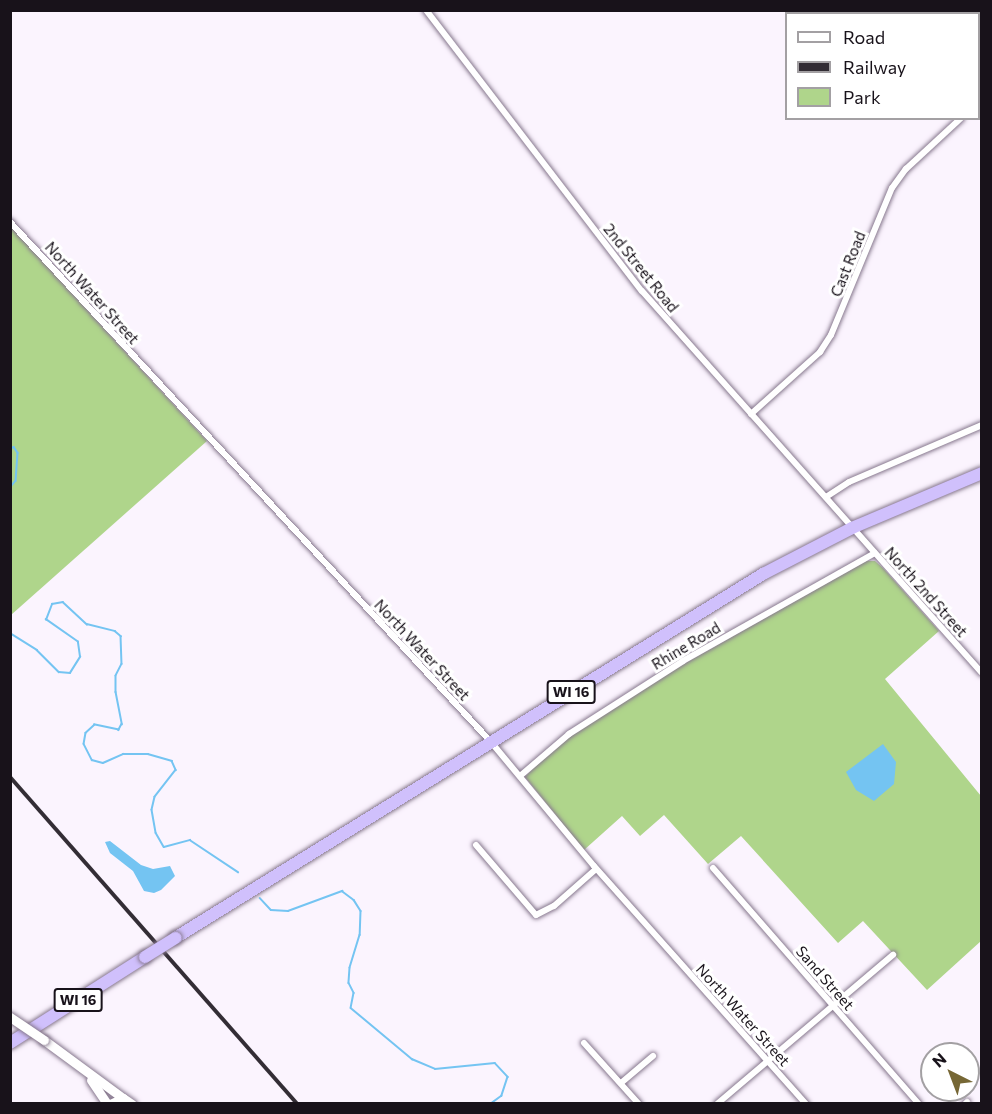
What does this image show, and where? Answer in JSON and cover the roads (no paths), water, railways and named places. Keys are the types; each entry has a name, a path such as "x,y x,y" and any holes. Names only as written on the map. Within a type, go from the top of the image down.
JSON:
{"highway":[{"name":"WI 16","path":"10,1043 729,593 852,528 981,473"}],"main road":[{"path":"10,1017 132,1104"},
{"path":"44,1040 99,1088 108,1104 123,1098"}],"street":[{"name":"2nd Street Road","path":"426,10 642,291 852,528"},
{"name":"Cast Road","path":"751,414 820,352 831,335 892,188 906,169 959,120"},
{"name":"North Water Street","path":"10,222 491,742 596,869 806,1104"},
{"path":"825,497 849,482 981,425"},
{"name":"North 2nd Street","path":"852,528 981,673"},
{"name":"Rhine Road","path":"520,776 569,734 648,682 875,553"},
{"path":"476,845 536,915 554,906 596,869"},
{"name":"Sand Street","path":"713,868 919,1104"},
{"path":"717,1104 893,955"},
{"path":"584,1042 639,1104"},
{"path":"621,1083 653,1056"}],"water":[{"path":"883,744 896,762 894,784 874,801 856,790 846,772"},
{"path":"110,841 141,865 153,869 170,866 175,876 161,890 154,893 144,891 133,871 110,853 105,842"}],"waterway":[{"path":"10,449 14,447 18,453 16,481 10,488"},
{"path":"10,633 37,650 59,672 70,673 80,657 78,642 46,620 52,604 63,602 87,624 115,631 121,636 122,664 116,676 116,692 122,724 119,730 95,725 86,733 84,744 92,760 103,763 123,754 148,754 172,761 176,770 155,797 152,810 156,833 164,847 190,840 238,872"},
{"path":"260,898 271,910 288,911 342,891 354,900 361,911 360,935 350,968 349,983 354,993 351,1008 412,1059 435,1069 495,1063 508,1077 502,1096 491,1104"}],"railway":[{"path":"10,777 297,1104"}]}
